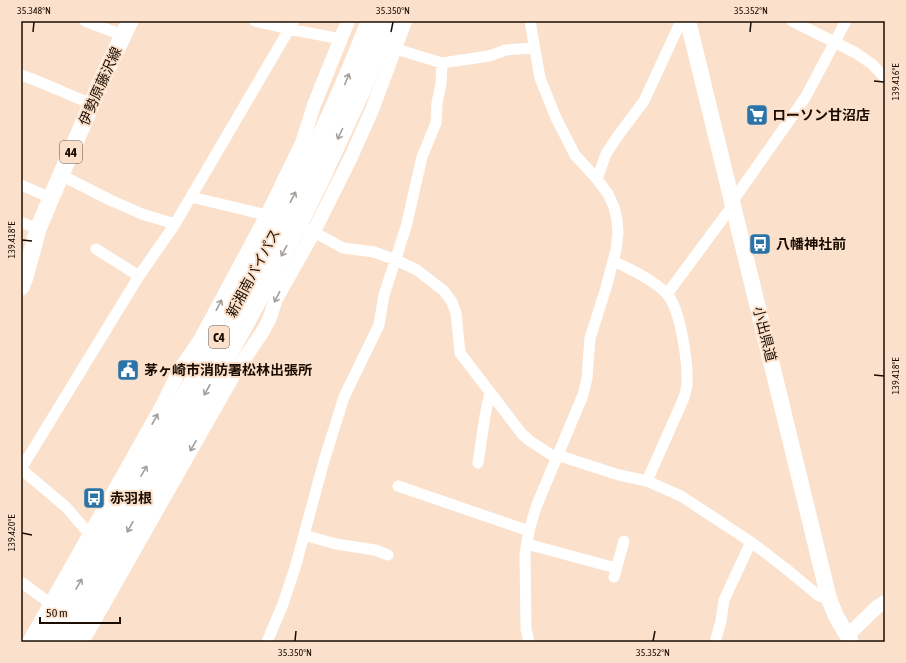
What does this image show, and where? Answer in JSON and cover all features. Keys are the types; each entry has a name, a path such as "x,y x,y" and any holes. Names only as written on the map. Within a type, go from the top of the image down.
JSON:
{"highway":[{"name":"新湘南バイパス","path":"46,642 172,420 277,229 309,165 371,21"},
{"name":"新湘南バイパス","path":"65,642 233,344 295,230 362,87 388,21"}],"main road":[{"name":"小出県道","path":"688,21 829,599 836,616 849,639"},
{"name":"伊勢原藤沢線","path":"21,287 38,229 50,198 126,28"}],"street":[{"path":"85,21 126,28"},
{"path":"255,21 291,25 341,39"},
{"path":"29,642 162,406 180,368 200,340 268,215 302,143 314,105 348,21"},
{"path":"82,642 233,376 269,320 276,299 314,232 354,150 406,21"},
{"path":"529,642 526,629 525,554 529,531 536,507 583,396 587,378 590,338 614,261 618,234 614,207 608,194 597,179 575,155 556,118 540,78 530,21"},
{"path":"597,179 606,154 644,101 681,21"},
{"path":"792,21 856,53 872,64 885,78"},
{"path":"667,294 805,98 846,21"},
{"path":"125,565 88,538 63,504 21,469 139,276 175,224 291,25"},
{"path":"396,49 442,63 489,56 506,50 534,48"},
{"path":"267,642 283,604 344,397 377,330 384,295 406,227 422,157 436,123 442,63"},
{"path":"21,74 48,84 67,95 92,104"},
{"path":"61,175 136,212 175,224"},
{"path":"21,184 50,198"},
{"path":"191,197 268,215 314,232 343,248 374,252 417,270 444,291 452,302 456,313 460,354 522,434 530,441 557,456 619,475 647,481 681,496 751,542 819,596 829,599"},
{"path":"21,222 38,229"},
{"path":"96,249 139,276"},
{"path":"614,261 638,273 667,294 674,306 679,322 686,366 687,386 684,400 647,481"},
{"path":"478,462 490,392"},
{"path":"398,486 529,531"},
{"path":"304,535 336,544 375,550 388,555"},
{"path":"527,544 615,572 624,541"},
{"path":"714,642 721,621 721,611 724,600 751,542"},
{"path":"21,582 51,604"},
{"path":"849,639 877,607 885,602"}],"place":[{"name":"ローソン甘沼店","path":"757,115"},
{"name":"八幡神社前","path":"760,244"},
{"name":"茅ヶ崎市消防署松林出張所","path":"128,370"},
{"name":"赤羽根","path":"94,498"}]}
